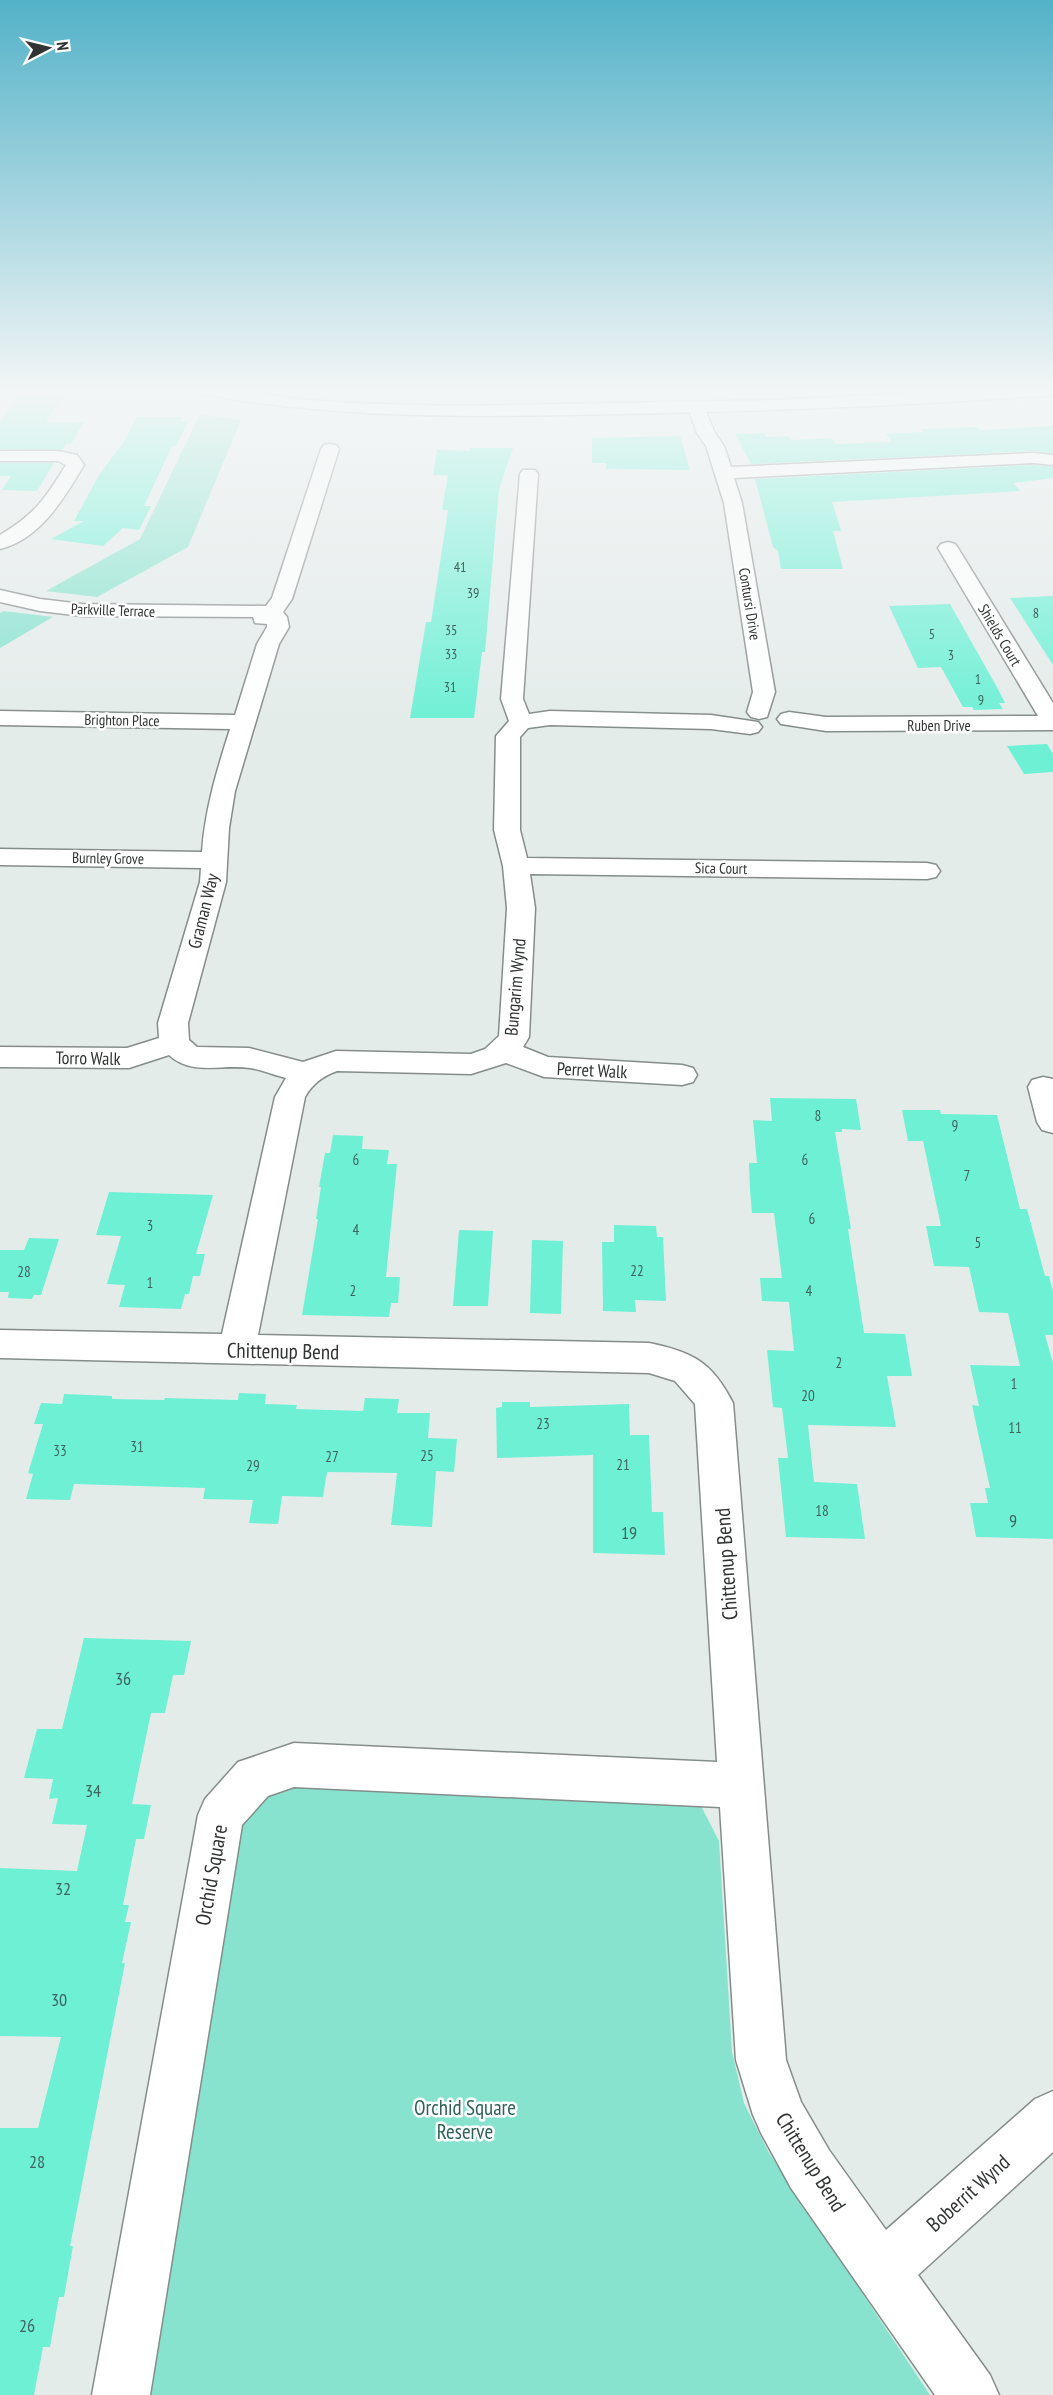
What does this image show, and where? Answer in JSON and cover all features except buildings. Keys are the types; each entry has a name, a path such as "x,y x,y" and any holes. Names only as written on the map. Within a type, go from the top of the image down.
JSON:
{"street":[{"path":"0,543 24,529 54,500"},
{"name":"Graman Way","path":"174,1043 173,1023 213,882 219,809 244,722 267,625 282,599 314,500"},
{"path":"521,722 512,699 527,500"},
{"name":"Contursi Drive","path":"732,500 769,719"},
{"name":"Shields Court","path":"948,548 1053,723"},
{"name":"Parkville Terrace","path":"0,596 40,605 82,610 227,613 267,625"},
{"name":"Brighton Place","path":"0,718 244,722"},
{"name":"Ruben Drive","path":"521,722 550,718 711,722 769,719 826,724 1053,723"},
{"name":"Bungarim Wynd","path":"306,1073 316,1066 336,1061 471,1064 489,1060 505,1051 514,1037 521,908 516,866 507,830 508,736 521,722"},
{"name":"Burnley Grove","path":"0,857 215,860"},
{"name":"Sica Court","path":"516,866 927,871"},
{"path":"174,1043 189,1057 249,1058 306,1073 296,1084 290,1097 237,1350"},
{"name":"Torro Walk","path":"0,1057 129,1058 174,1043"},
{"name":"Perret Walk","path":"505,1051 544,1067 682,1075"},
{"path":"1042,1087 1053,1122"},
{"name":"Chittenup Bend","path":"0,1344 649,1358 673,1362 693,1372 705,1385 714,1403 761,2060 779,2115 810,2169 970,2395"},
{"name":"Orchid Square","path":"121,2395 221,1815 254,1778 294,1765 742,1786"},
{"name":"Boberrit Wynd","path":"883,2270 1053,2117"}],"green space":[{"path":"159,500 208,500 188,547 97,597 46,591 140,539"},
{"path":"4,611 53,617 0,648 0,613"},
{"name":"Orchid Square Reserve","path":"307,1777 701,1806 719,1841 732,2052 744,2103 769,2153 930,2395 139,2395 235,1822 263,1789"}]}
